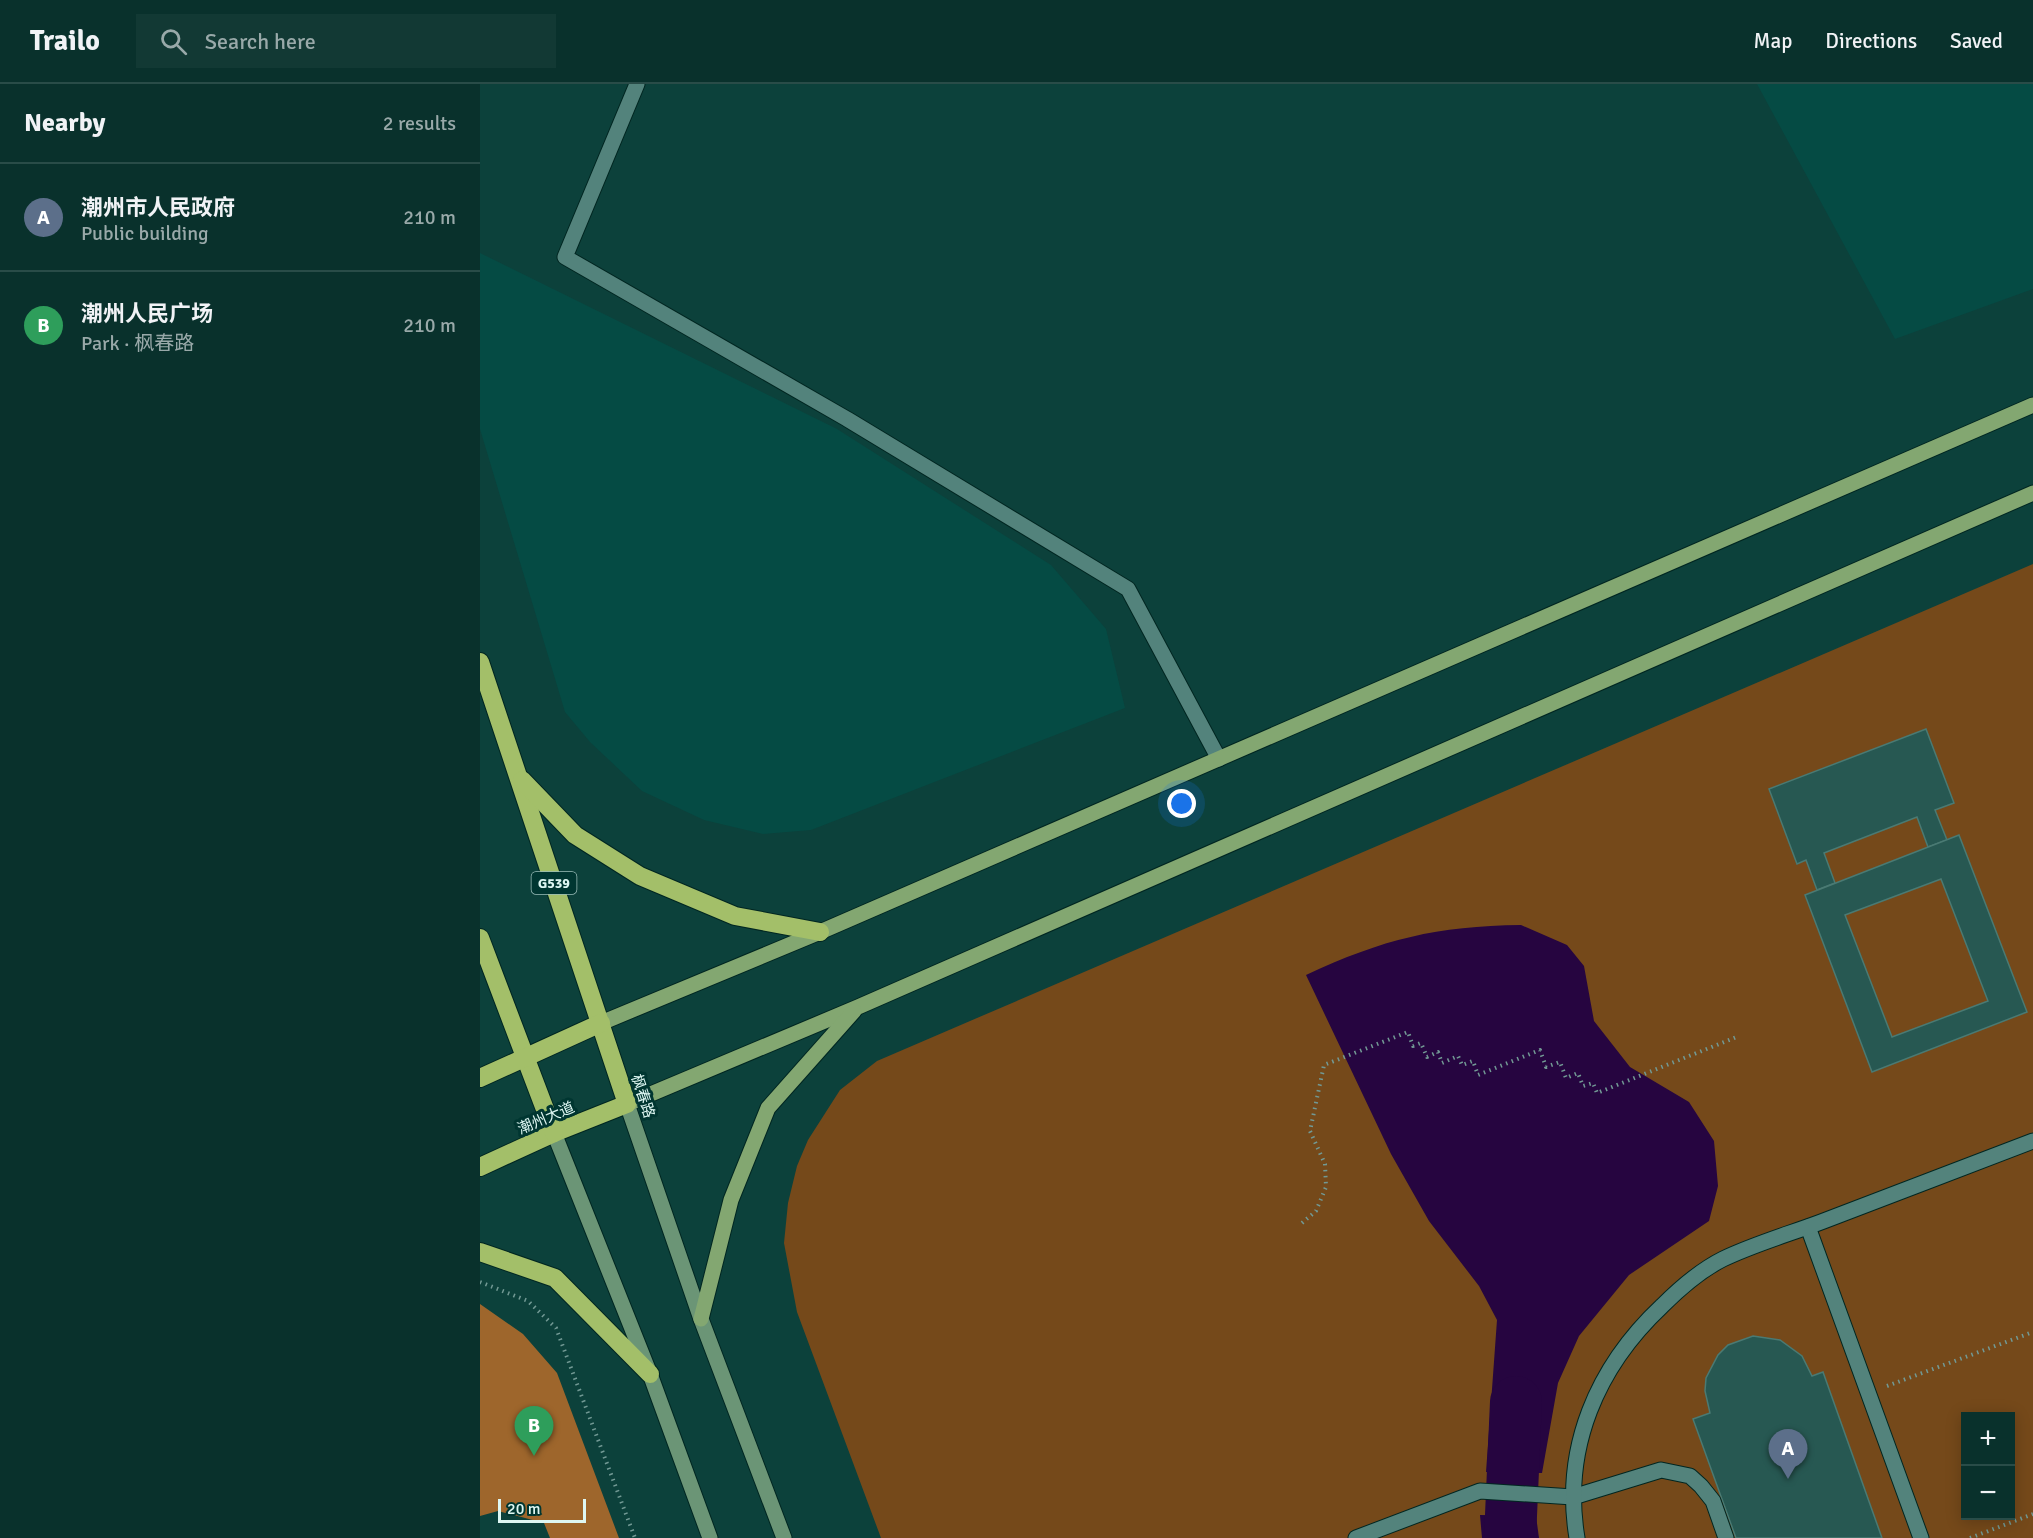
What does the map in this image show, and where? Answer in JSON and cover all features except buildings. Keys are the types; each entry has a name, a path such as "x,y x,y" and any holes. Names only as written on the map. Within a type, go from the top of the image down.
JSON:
{"highway":[{"name":"枫春路","path":"480,662 627,1104"},
{"path":"518,775 575,835 640,876 735,916 820,932"},
{"path":"480,938 554,1133"},
{"path":"480,1078 524,1056 601,1023"},
{"name":"潮州大道","path":"480,1167 554,1133 627,1104"},
{"path":"480,1252 555,1278 650,1374"}],"main road":[{"path":"601,1023 820,932 2033,405"},
{"path":"627,1104 858,1007 2033,493"},
{"path":"701,1319 731,1200 768,1108 858,1007"},
{"name":"枫春路","path":"627,1104 701,1319 784,1538"},
{"path":"554,1133 650,1374 710,1538"}],"street":[{"path":"637,84 565,257 847,419 1128,589 1219,759"},
{"path":"1577,1538 1573,1497 1579,1440 1595,1396 1609,1369 1647,1320 1687,1284 1723,1259 2033,1141"},
{"path":"1808,1227 1921,1538"},
{"path":"1356,1538 1480,1491 1573,1497 1661,1470 1671,1470 1690,1476 1701,1486 1713,1501 1726,1538"}],"path":[{"path":"1302,1223 1316,1211 1326,1187 1325,1164 1310,1131 1324,1065 1408,1032 1413,1046 1421,1043 1426,1057 1438,1053 1442,1063 1458,1056 1462,1065 1473,1061 1478,1075 1540,1050 1546,1067 1560,1062 1566,1078 1578,1073 1583,1086 1593,1083 1597,1093 1739,1036"},
{"path":"480,1282 528,1301 556,1328 635,1538"},
{"path":"1869,1393 2033,1332"},
{"path":"1970,1538 2033,1514"}],"shaded area":[{"path":"1757,84 2033,84 2033,289 1895,339"},
{"path":"480,253 837,429 1051,565 1106,629 1125,708 811,830 763,834 704,820 642,791 590,742 565,712 480,429"},
{"path":"2033,564 2033,1538 881,1538 797,1312 784,1243 788,1203 797,1166 808,1140 840,1090 877,1061"},
{"path":"1521,925 1567,945 1584,966 1594,1021 1630,1067 1689,1102 1714,1141 1718,1186 1709,1221 1629,1275 1579,1336 1558,1383 1542,1473 1486,1472 1497,1320 1479,1286 1429,1221 1391,1154 1306,975 1360,952 1411,937 1463,928"},
{"path":"480,1304 523,1334 557,1373 619,1538 550,1538 544,1523 498,1511 480,1516"},
{"path":"1480,1515 1536,1516 1539,1538 1482,1538"}],"waterway":[{"path":"1510,1538 1516,1402"}],"place":[{"name":"潮州人民广场","path":"534,1456"},
{"name":"潮州市人民政府","path":"1788,1479"}]}
